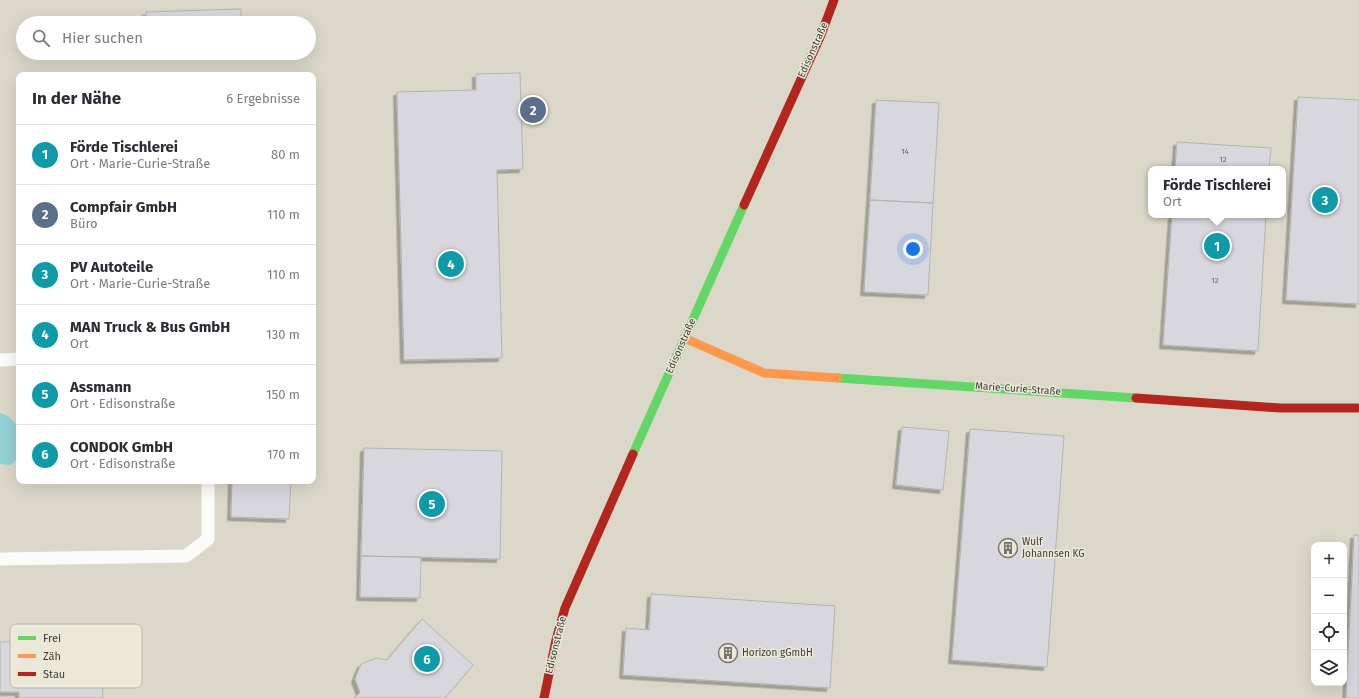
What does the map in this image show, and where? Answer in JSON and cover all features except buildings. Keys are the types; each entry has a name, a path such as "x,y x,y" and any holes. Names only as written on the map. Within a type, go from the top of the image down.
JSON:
{"street":[{"name":"Edisonstraße","path":"544,698 556,640 565,608 684,338 821,35 834,0"},
{"name":"Marie-Curie-Straße","path":"684,338 764,373 982,386 1280,408 1359,408"}],"lane":[{"path":"0,360 16,359"},
{"path":"0,559 186,556 208,539 208,484"}],"shaded area":[{"path":"0,0 1359,0 1359,698 0,698"}],"water":[{"path":"0,413 8,416 16,424 16,460 10,465 0,464"}],"traffic: fast":[{"path":"633,454 744,205"},
{"path":"838,378 1136,398"}],"traffic: slow":[{"path":"684,338 764,373 838,378"}],"traffic: jam":[{"path":"744,205 821,35 834,0"},
{"path":"1136,398 1280,408 1359,408"},
{"path":"544,698 556,640 565,608 633,454"}],"place":[{"name":"Compfair GmbH","path":"533,110"},
{"name":"PV Autoteile","path":"1325,200"},
{"name":"Förde Tischlerei","path":"1217,246"},
{"name":"MAN Truck & Bus GmbH","path":"451,264"},
{"name":"Assmann","path":"432,504"},
{"name":"Wulf Johannsen KG","path":"1008,548"},
{"name":"Horizon gGmbH","path":"728,653"},
{"name":"CONDOK GmbH","path":"427,659"}]}
